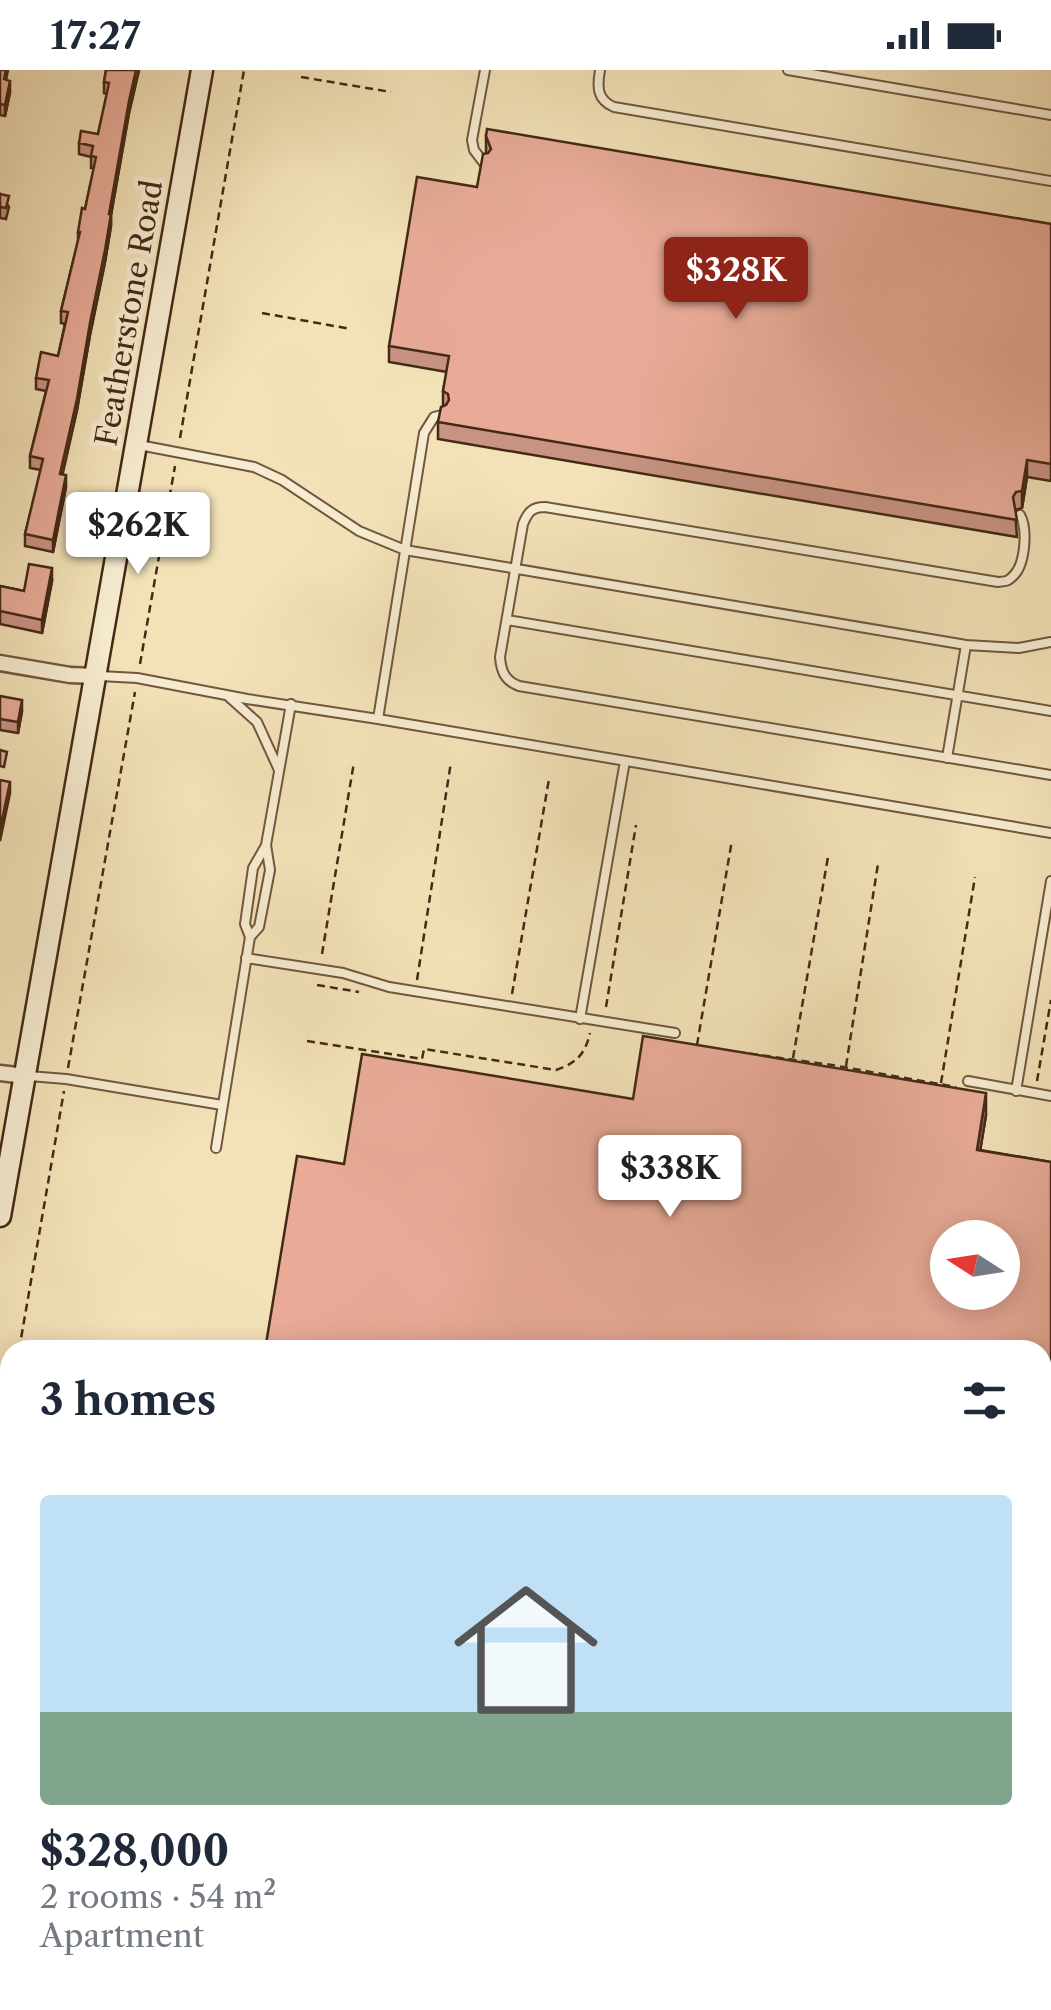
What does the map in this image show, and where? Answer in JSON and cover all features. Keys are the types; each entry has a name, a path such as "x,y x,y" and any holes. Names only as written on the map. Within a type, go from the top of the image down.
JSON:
{"street":[{"name":"Featherstone Road","path":"0,1216 202,70"},
{"path":"0,663 95,676"},
{"path":"0,1073 24,1076"}],"lane":[{"path":"484,70 472,140 484,163"},
{"path":"600,70 599,94 605,104 614,107 1051,181"},
{"path":"788,70 1051,115"},
{"path":"378,719 424,433 434,418 442,416"},
{"path":"136,445 254,467 282,480 359,532 405,550 966,646 1019,648 1051,642"},
{"path":"1020,515 1025,523 1020,564 1016,574 998,582 535,507 522,524 500,668 520,686 1051,775"},
{"path":"507,620 1051,711"},
{"path":"947,758 966,646"},
{"path":"95,676 137,678 1051,832"},
{"path":"225,694 257,722 280,770"},
{"path":"250,937 245,924 253,868 266,845 290,704"},
{"path":"580,1019 625,762"},
{"path":"216,1148 250,937 259,927 270,870 266,845"},
{"path":"1016,1091 1051,881"},
{"path":"246,958 344,973 415,992 675,1032"},
{"path":"24,1076 222,1105"},
{"path":"968,1080 1051,1096"}],"path":[{"path":"180,437 244,70"},
{"path":"301,77 391,92"},
{"path":"262,313 351,329"},
{"path":"144,643 174,468"},
{"path":"69,1063 131,714"},
{"path":"321,961 354,762"},
{"path":"415,992 452,762"},
{"path":"510,1007 548,779"},
{"path":"307,1041 422,1060 424,1049 556,1070 574,1064 587,1046 590,1032 601,1033 636,825"},
{"path":"696,1046 732,840"},
{"path":"793,1059 828,857"},
{"path":"845,1067 878,864"},
{"path":"941,1084 975,877"},
{"path":"317,985 374,995"},
{"path":"1035,1094 1051,1000"},
{"path":"735,1052 959,1088"},
{"path":"20,1340 63,1096"}],"building":[{"path":"0,70 6,70 4,79 10,81 5,105 0,104"},
{"path":"106,70 136,70 60,474 66,475 53,540 25,534 43,459 30,456 49,380 36,378 41,352 58,356 68,312 61,311 96,157 91,156 93,146 79,143 81,131 98,134 109,83 104,82"},
{"path":"487,129 1051,224 1051,464 1027,460 1022,491 1013,497 1017,520 438,422 441,407 449,400 443,391 449,356 389,346 417,177 477,187 483,154 491,149"},
{"path":"0,194 9,196 6,208 0,207"},
{"path":"29,564 52,568 42,620 0,611 0,586 24,591"},
{"path":"0,696 22,700 18,722 0,719"},
{"path":"0,750 7,752 4,767 0,766"},
{"path":"0,780 10,782 0,830"},
{"path":"643,1036 986,1093 977,1150 1051,1162 1051,1340 267,1340 297,1156 344,1164 362,1054 633,1099"}]}
